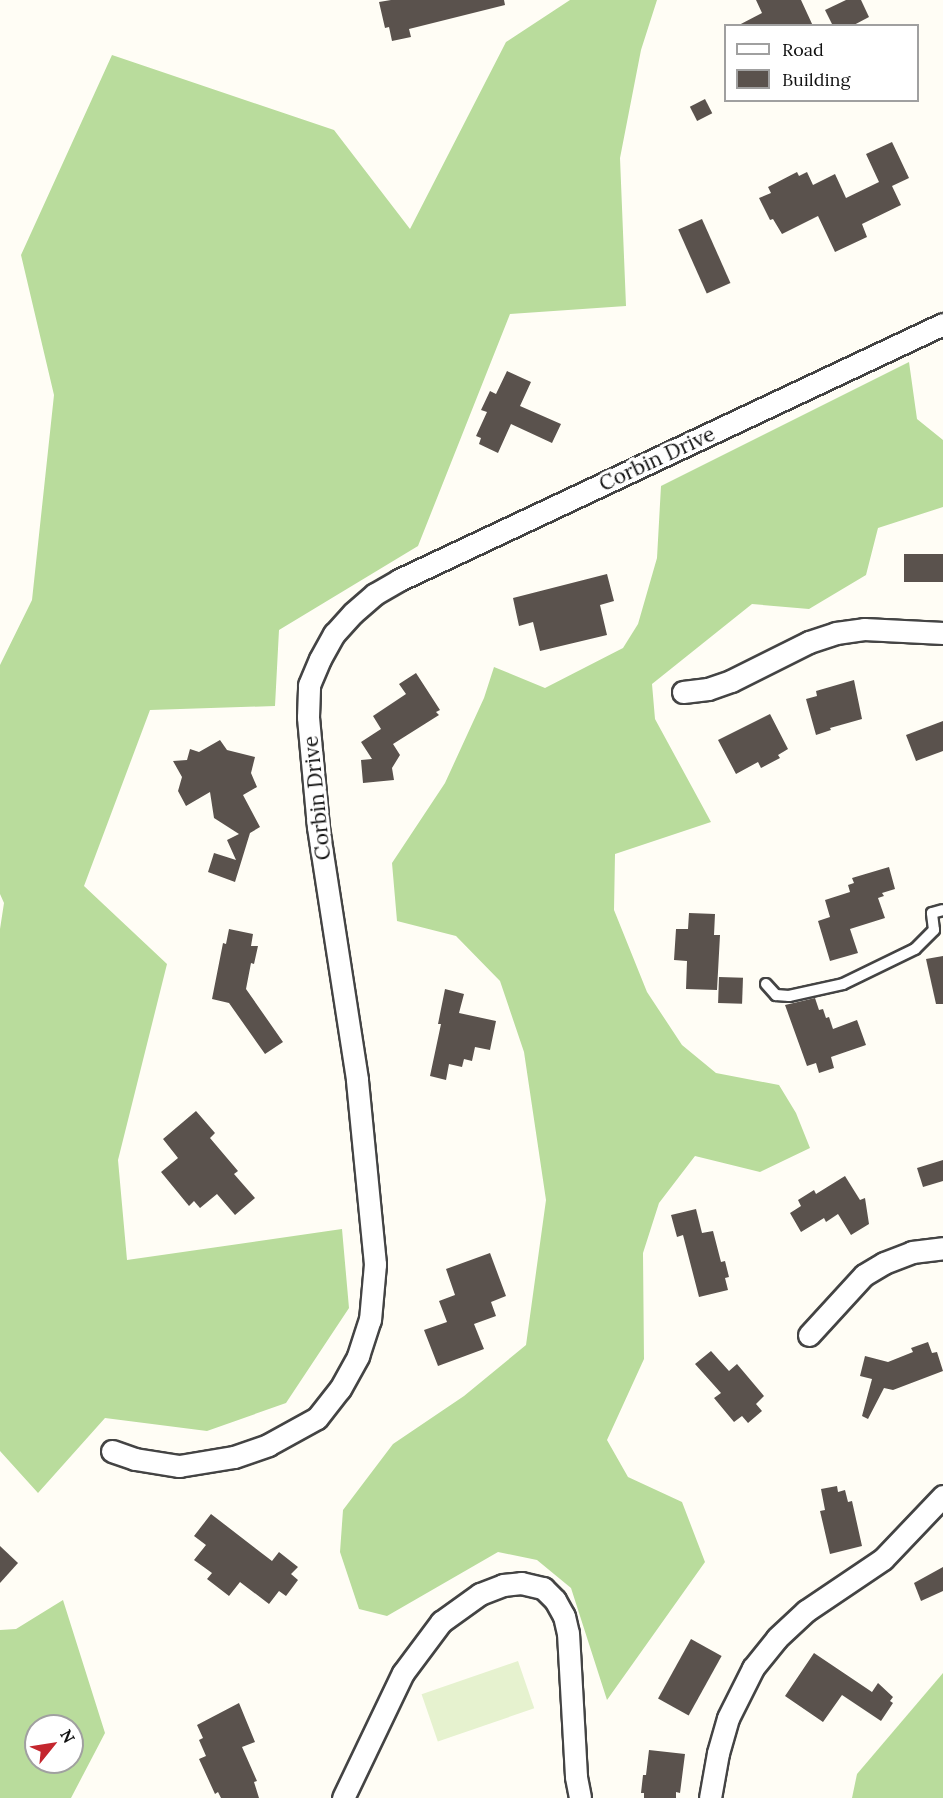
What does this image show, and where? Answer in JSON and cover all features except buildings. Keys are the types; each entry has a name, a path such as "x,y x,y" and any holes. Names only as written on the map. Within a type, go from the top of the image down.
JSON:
{"street":[{"name":"Corbin Drive","path":"112,1451 135,1459 179,1466 234,1457 268,1445 316,1418 340,1389 358,1356 370,1320 375,1264 359,1093 318,827 308,717 309,685 334,634 367,600 399,580 943,324"},
{"path":"683,692 708,689 731,681 809,642 836,633 864,629 943,633"},
{"path":"809,1335 864,1275 884,1263 912,1252 943,1248"},
{"path":"710,1798 718,1753 728,1718 753,1668 777,1638 806,1611 883,1559 943,1496"},
{"path":"343,1798 404,1673 441,1622 480,1594 503,1585 521,1582 543,1588 555,1600 564,1616 568,1633 576,1777 580,1798"}],"lane":[{"path":"766,984 776,996 789,996 843,984 915,949 934,930 932,913 943,910"}],"green space":[{"path":"570,0 657,0 641,50 620,158 626,306 510,314 418,546 279,630 275,706 150,710 84,886 167,964 118,1160 127,1260 342,1229 349,1308 286,1403 207,1431 105,1418 38,1493 0,1451 0,929 4,903 0,894 0,665 32,600 54,395 21,255 112,55 334,130 410,229 506,42"},
{"path":"909,362 917,419 943,440 943,507 878,528 866,575 809,609 752,604 652,684 655,719 711,822 615,854 614,910 647,992 682,1045 716,1073 779,1085 796,1113 810,1148 760,1172 695,1156 659,1203 643,1253 644,1359 607,1440 628,1477 682,1502 705,1562 607,1700 571,1588 537,1560 498,1552 387,1616 359,1609 340,1552 343,1510 393,1444 464,1396 526,1345 546,1200 524,1052 500,981 456,936 397,921 392,863 445,783 484,698 494,667 545,688 623,648 638,624 657,558 661,486"},
{"path":"63,1600 105,1733 84,1773 84,1714 24,1714 24,1774 84,1774 71,1798 0,1798 0,1630 16,1629"},
{"path":"518,1661 534,1708 438,1741 422,1694"},
{"path":"943,1673 943,1798 852,1798 857,1774"}]}
